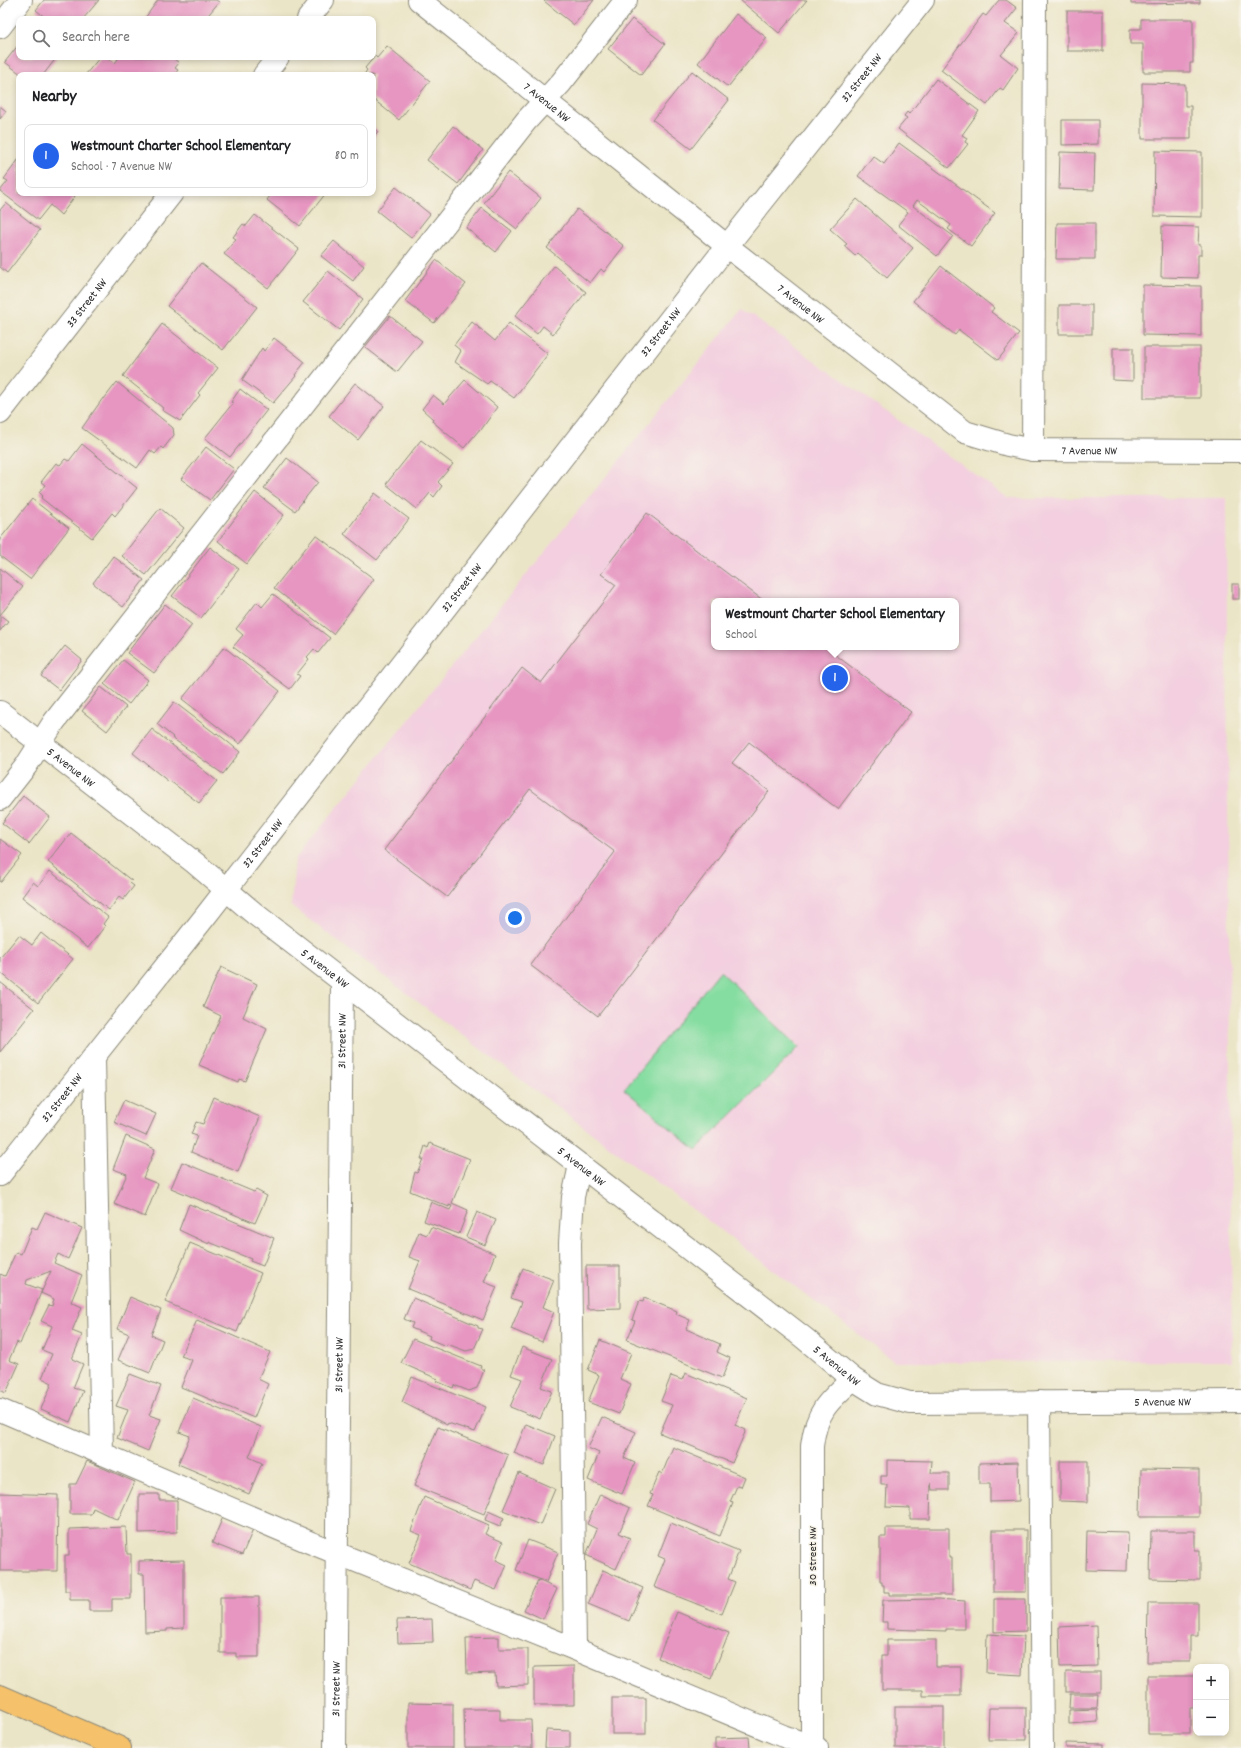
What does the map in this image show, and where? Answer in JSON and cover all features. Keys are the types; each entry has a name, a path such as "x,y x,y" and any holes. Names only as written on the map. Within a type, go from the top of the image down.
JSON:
{"main road":[{"path":"0,1696 120,1748"}],"street":[{"path":"0,27 21,0"},
{"path":"310,16 323,0"},
{"name":"7 Avenue NW","path":"419,0 727,246 965,432 1008,446 1033,450 1241,451"},
{"path":"0,799 74,697 521,128 561,83 626,0"},
{"name":"32 Street NW","path":"0,1175 227,889 727,246 923,0"},
{"path":"1033,450 1035,0"},
{"path":"266,72 276,60"},
{"name":"33 Street NW","path":"0,413 170,196"},
{"name":"5 Avenue NW","path":"0,712 227,889 255,914 342,982 804,1338 853,1379 877,1394 910,1403 1241,1401"},
{"name":"31 Street NW","path":"335,1748 342,982"},
{"path":"94,1058 102,1454"},
{"path":"575,1649 570,1243 573,1197 580,1165"},
{"name":"30 Street NW","path":"814,1747 812,1446 814,1427 829,1400 853,1379"},
{"path":"1039,1402 1042,1748"},
{"path":"0,1410 337,1552 783,1736 814,1747"}],"shaded area":[{"path":"742,309 1008,498 1226,498 1232,1361 895,1362 291,906 295,859"}],"green space":[{"path":"720,971 799,1047 696,1150 624,1089"}],"building":[{"path":"44,0 99,0 86,16 43,16 36,10"},
{"path":"158,0 216,0 219,2 207,16 146,16"},
{"path":"594,0 574,25 544,1"},
{"path":"740,0 807,0 779,33"},
{"path":"999,0 1006,0 1017,8 1005,23 1019,33 1001,55 1018,68 1003,90 1000,88 987,105 941,70 983,14 986,16"},
{"path":"1131,0 1200,0 1200,3 1131,4"},
{"path":"1067,11 1103,11 1103,51 1067,51"},
{"path":"736,14 767,38 728,87 698,63"},
{"path":"632,19 665,44 641,75 608,49"},
{"path":"1141,19 1193,19 1193,63 1190,63 1190,72 1143,72 1143,44 1130,44 1130,29 1141,29"},
{"path":"387,46 430,81 399,120 376,101 376,72 366,72 367,70 365,68 372,60 376,60 376,57 377,58"},
{"path":"16,48 16,60 55,60 45,72 18,72 5,62"},
{"path":"98,60 111,60 115,63 117,60 176,60 179,63 175,68 178,70 176,72 88,72"},
{"path":"692,71 729,100 691,149 653,120"},
{"path":"936,79 979,111 962,135 967,138 965,142 968,144 949,168 898,129 907,118 904,116 907,112 909,114"},
{"path":"1142,83 1185,84 1185,106 1191,106 1191,139 1142,139"},
{"path":"0,106 6,111 0,119"},
{"path":"1062,120 1098,120 1098,144 1062,145"},
{"path":"453,126 483,150 458,184 427,160"},
{"path":"899,143 995,213 971,246 948,229 951,225 917,200 913,206 953,236 937,256 898,225 908,212 858,176 873,156 884,164"},
{"path":"1155,151 1202,152 1202,217 1154,216"},
{"path":"1060,152 1095,153 1094,190 1059,189"},
{"path":"16,163 16,196 75,196 61,215 50,205 38,220 0,191 8,181 4,179"},
{"path":"508,172 541,198 517,229 484,203"},
{"path":"396,187 430,214 411,238 377,211"},
{"path":"270,196 324,196 300,226 267,200"},
{"path":"857,199 913,248 887,278 858,253 855,256 844,246 847,244 830,229"},
{"path":"6,203 40,230 7,273 0,267 0,210"},
{"path":"482,208 512,231 496,252 466,228"},
{"path":"577,209 624,246 604,272 601,269 590,283 547,248"},
{"path":"255,215 299,249 268,288 224,254 236,239 233,237 243,224 246,226"},
{"path":"1057,223 1095,223 1095,259 1056,259"},
{"path":"1162,226 1199,227 1198,245 1201,245 1201,255 1198,255 1198,278 1161,277"},
{"path":"334,241 364,266 353,281 321,256"},
{"path":"436,260 466,284 434,323 405,301"},
{"path":"201,263 257,307 223,350 167,306"},
{"path":"554,266 586,292 553,334 543,326 537,334 515,316"},
{"path":"941,266 994,308 991,312 1019,333 998,360 959,330 955,335 913,301"},
{"path":"328,271 363,299 339,330 303,302"},
{"path":"1143,285 1201,286 1201,336 1143,335"},
{"path":"1059,305 1092,305 1092,334 1059,334"},
{"path":"390,316 422,341 397,372 365,347"},
{"path":"472,322 495,341 509,323 548,354 514,398 490,381 487,384 455,362 461,351 454,345"},
{"path":"162,324 218,368 198,393 200,395 180,421 162,410 163,408 123,376"},
{"path":"274,338 305,362 295,375 296,376 273,403 242,380 262,348 264,351"},
{"path":"1144,347 1200,347 1200,398 1144,398"},
{"path":"1113,348 1133,348 1133,381 1113,380"},
{"path":"465,380 497,407 481,430 480,429 464,448 432,421 433,419 422,409 433,395 444,404"},
{"path":"117,382 173,428 174,435 163,449 161,447 155,454 150,450 137,468 82,428 103,398 104,399"},
{"path":"355,383 384,406 358,440 329,416"},
{"path":"240,389 267,410 230,457 205,438 233,403 231,402"},
{"path":"421,440 453,464 438,482 442,486 434,497 430,493 417,509 386,484"},
{"path":"82,444 137,488 115,516 112,513 92,538 41,498 43,496 39,492 45,485 41,482 56,463 60,465 65,459 69,461"},
{"path":"206,447 234,469 210,500 181,479"},
{"path":"287,458 318,482 295,511 264,488"},
{"path":"255,492 284,515 247,564 218,541"},
{"path":"375,493 409,519 377,560 344,534"},
{"path":"32,499 69,528 30,579 0,556 0,539"},
{"path":"160,508 184,528 146,575 122,556"},
{"path":"647,513 760,598 711,598 711,650 829,650 911,712 838,809 749,742 732,763 769,791 598,1016 530,965 615,852 530,789 447,897 384,850 522,668 541,683 616,585 601,574"},
{"path":"316,535 374,579 333,634 274,588"},
{"path":"210,547 239,569 201,618 172,596"},
{"path":"113,556 144,580 123,607 93,583"},
{"path":"0,568 23,587 0,615"},
{"path":"1232,584 1239,584 1239,599 1232,599"},
{"path":"273,594 330,638 318,653 314,649 307,657 309,659 297,674 300,676 290,689 233,647 243,635 236,629 257,602 262,607"},
{"path":"165,604 192,625 154,673 127,653"},
{"path":"0,615 8,621 0,631"},
{"path":"65,646 82,660 59,690 41,676"},
{"path":"224,647 280,691 240,744 182,699"},
{"path":"123,660 148,680 129,704 104,684"},
{"path":"101,687 126,707 107,731 82,711"},
{"path":"174,702 216,734 217,733 240,752 223,774 172,738 173,737 157,724"},
{"path":"152,729 217,781 199,803 170,781 169,782 133,753"},
{"path":"23,796 50,817 29,844 2,823"},
{"path":"71,833 132,881 130,883 134,886 123,900 119,897 109,910 48,862"},
{"path":"0,839 22,855 1,882 0,882"},
{"path":"50,871 108,917 103,924 105,926 88,948 22,897 33,882 38,886"},
{"path":"41,933 73,959 38,1003 0,972 0,958 19,935 32,945"},
{"path":"221,967 257,984 243,1017 267,1029 245,1081 239,1079 238,1082 199,1065 221,1016 203,1007"},
{"path":"0,982 34,1009 0,1052"},
{"path":"214,1097 260,1117 238,1172 191,1152 197,1136 191,1134 196,1122 203,1124"},
{"path":"124,1100 156,1114 146,1136 114,1122"},
{"path":"126,1136 155,1149 143,1178 158,1184 145,1217 114,1204 127,1174 113,1169"},
{"path":"430,1143 470,1159 452,1203 468,1210 459,1234 424,1221 431,1202 450,1210 452,1206 449,1205 449,1207 410,1191 415,1172 417,1173 423,1159 421,1159 425,1146 428,1148"},
{"path":"182,1162 254,1192 256,1190 267,1196 255,1223 171,1188"},
{"path":"189,1204 274,1238 263,1266 250,1261 251,1259 209,1242 209,1244 179,1230"},
{"path":"45,1212 82,1228 68,1259 58,1254 54,1263 82,1275 71,1302 82,1307 72,1331 82,1335 72,1359 83,1364 73,1388 83,1391 70,1422 41,1409 52,1383 42,1378 52,1354 42,1350 52,1326 41,1321 49,1305 52,1306 54,1299 41,1293 51,1271 27,1280 26,1284 42,1290 20,1344 17,1342 9,1360 19,1364 6,1393 0,1390 0,1274 5,1276 16,1252 21,1254 32,1227 37,1229"},
{"path":"477,1212 496,1220 485,1245 466,1237"},
{"path":"431,1227 495,1254 484,1282 497,1287 483,1320 408,1289 420,1261 409,1257 419,1232 427,1235"},
{"path":"190,1243 261,1273 237,1332 165,1302"},
{"path":"586,1266 620,1266 620,1308 587,1309"},
{"path":"523,1268 554,1280 543,1307 554,1312 542,1342 511,1329 522,1302 511,1298"},
{"path":"130,1297 161,1310 151,1335 163,1340 150,1373 118,1360 129,1334 117,1329"},
{"path":"413,1298 483,1329 474,1349 466,1351 447,1344 446,1346 429,1339 430,1336 411,1328 413,1323 404,1319"},
{"path":"644,1298 677,1311 676,1314 690,1320 686,1329 720,1344 717,1352 730,1358 722,1378 627,1340 635,1321 632,1320 639,1301 643,1302"},
{"path":"197,1320 270,1352 258,1379 268,1384 254,1418 181,1387 192,1360 181,1356"},
{"path":"413,1339 481,1366 480,1368 484,1370 477,1388 469,1391 454,1385 453,1388 436,1381 438,1379 401,1363"},
{"path":"600,1340 631,1353 620,1379 631,1384 619,1414 588,1402 599,1375 588,1370"},
{"path":"522,1347 552,1359 541,1387 552,1391 540,1419 510,1407 522,1379 511,1375"},
{"path":"685,1373 747,1398 735,1425 746,1430 732,1463 660,1433 672,1405 661,1401 671,1376 682,1380"},
{"path":"130,1374 161,1386 149,1415 161,1419 148,1451 117,1438 128,1410 116,1406"},
{"path":"412,1377 486,1407 475,1432 448,1423 447,1425 402,1402"},
{"path":"193,1398 261,1427 249,1457 262,1463 249,1494 178,1464 190,1436 179,1432"},
{"path":"602,1417 636,1432 624,1458 635,1463 622,1494 588,1480 599,1453 588,1448"},
{"path":"526,1424 555,1436 544,1465 514,1453"},
{"path":"438,1427 508,1455 484,1514 414,1486"},
{"path":"673,1447 745,1477 741,1487 737,1486 730,1502 733,1503 720,1536 648,1506 653,1495 650,1494 659,1472 662,1474"},
{"path":"887,1460 932,1461 931,1473 949,1473 949,1490 932,1490 931,1483 930,1519 910,1519 910,1508 886,1507 887,1485 881,1485 881,1476 887,1476"},
{"path":"87,1461 135,1482 118,1520 93,1508 91,1514 70,1514 70,1484 76,1484"},
{"path":"1060,1461 1088,1461 1088,1502 1060,1501"},
{"path":"1018,1462 1019,1501 990,1502 990,1484 979,1484 979,1463"},
{"path":"1141,1469 1199,1470 1199,1517 1140,1517"},
{"path":"519,1473 555,1489 540,1525 503,1510"},
{"path":"0,1493 58,1495 57,1571 0,1571"},
{"path":"139,1494 159,1494 159,1500 177,1500 177,1532 139,1533"},
{"path":"600,1494 630,1508 619,1533 630,1538 616,1569 586,1555 597,1529 587,1524"},
{"path":"424,1497 489,1525 485,1534 503,1542 496,1560 507,1565 496,1590 474,1581 470,1590 409,1563 421,1535 411,1531"},
{"path":"488,1511 504,1518 500,1526 485,1520"},
{"path":"223,1517 253,1530 242,1555 212,1543"},
{"path":"671,1523 739,1551 728,1579 735,1582 722,1614 654,1587 665,1559 658,1556"},
{"path":"126,1527 127,1554 131,1554 131,1599 112,1599 112,1611 89,1611 89,1600 70,1600 70,1591 65,1591 65,1555 69,1555 69,1529"},
{"path":"886,1528 949,1528 949,1558 952,1558 952,1595 889,1595 889,1592 884,1592 884,1585 880,1582 880,1537 886,1537"},
{"path":"993,1530 1026,1530 1026,1592 993,1592"},
{"path":"1087,1531 1128,1532 1127,1571 1086,1570"},
{"path":"1151,1531 1195,1531 1195,1550 1200,1550 1200,1580 1150,1579"},
{"path":"528,1540 558,1552 546,1582 516,1570"},
{"path":"184,1560 184,1628 167,1629 167,1631 145,1632 144,1574 139,1574 139,1561"},
{"path":"603,1570 643,1588 629,1621 588,1604"},
{"path":"538,1580 557,1589 543,1619 524,1610"},
{"path":"220,1597 259,1597 259,1657 236,1657 236,1653 220,1653"},
{"path":"938,1599 965,1601 965,1629 946,1629 946,1631 887,1629 887,1622 882,1622 883,1600"},
{"path":"994,1599 1026,1599 1026,1631 994,1632"},
{"path":"1148,1603 1198,1603 1198,1636 1190,1636 1190,1662 1147,1662"},
{"path":"677,1612 729,1633 711,1679 658,1658"},
{"path":"432,1619 433,1642 398,1643 397,1620"},
{"path":"1096,1625 1097,1666 1060,1667 1059,1627"},
{"path":"987,1634 1024,1636 1022,1675 986,1673"},
{"path":"499,1637 499,1649 528,1649 528,1685 496,1686 495,1673 467,1674 466,1638"},
{"path":"887,1640 936,1640 936,1667 961,1667 961,1696 923,1696 923,1690 882,1690 882,1656 887,1656"},
{"path":"574,1666 574,1705 534,1705 534,1667"},
{"path":"1066,1672 1100,1672 1100,1692 1066,1692"},
{"path":"1148,1676 1193,1676 1193,1708 1190,1708 1190,1734 1148,1734"},
{"path":"1070,1694 1098,1694 1097,1708 1069,1708"},
{"path":"612,1698 646,1698 646,1734 612,1734"},
{"path":"408,1703 453,1704 453,1748 408,1748"},
{"path":"895,1707 944,1707 944,1748 895,1748"},
{"path":"989,1708 1026,1708 1026,1740 988,1740"},
{"path":"464,1709 500,1709 500,1720 531,1720 532,1748 465,1748"},
{"path":"1097,1709 1098,1722 1069,1724 1069,1710"},
{"path":"546,1730 570,1731 570,1748 545,1748"},
{"path":"749,1737 750,1748 715,1748 715,1738"},
{"path":"1066,1743 1104,1744 1104,1748 1066,1748"}],"place":[{"name":"Westmount Charter School Elementary","path":"835,678"}]}
